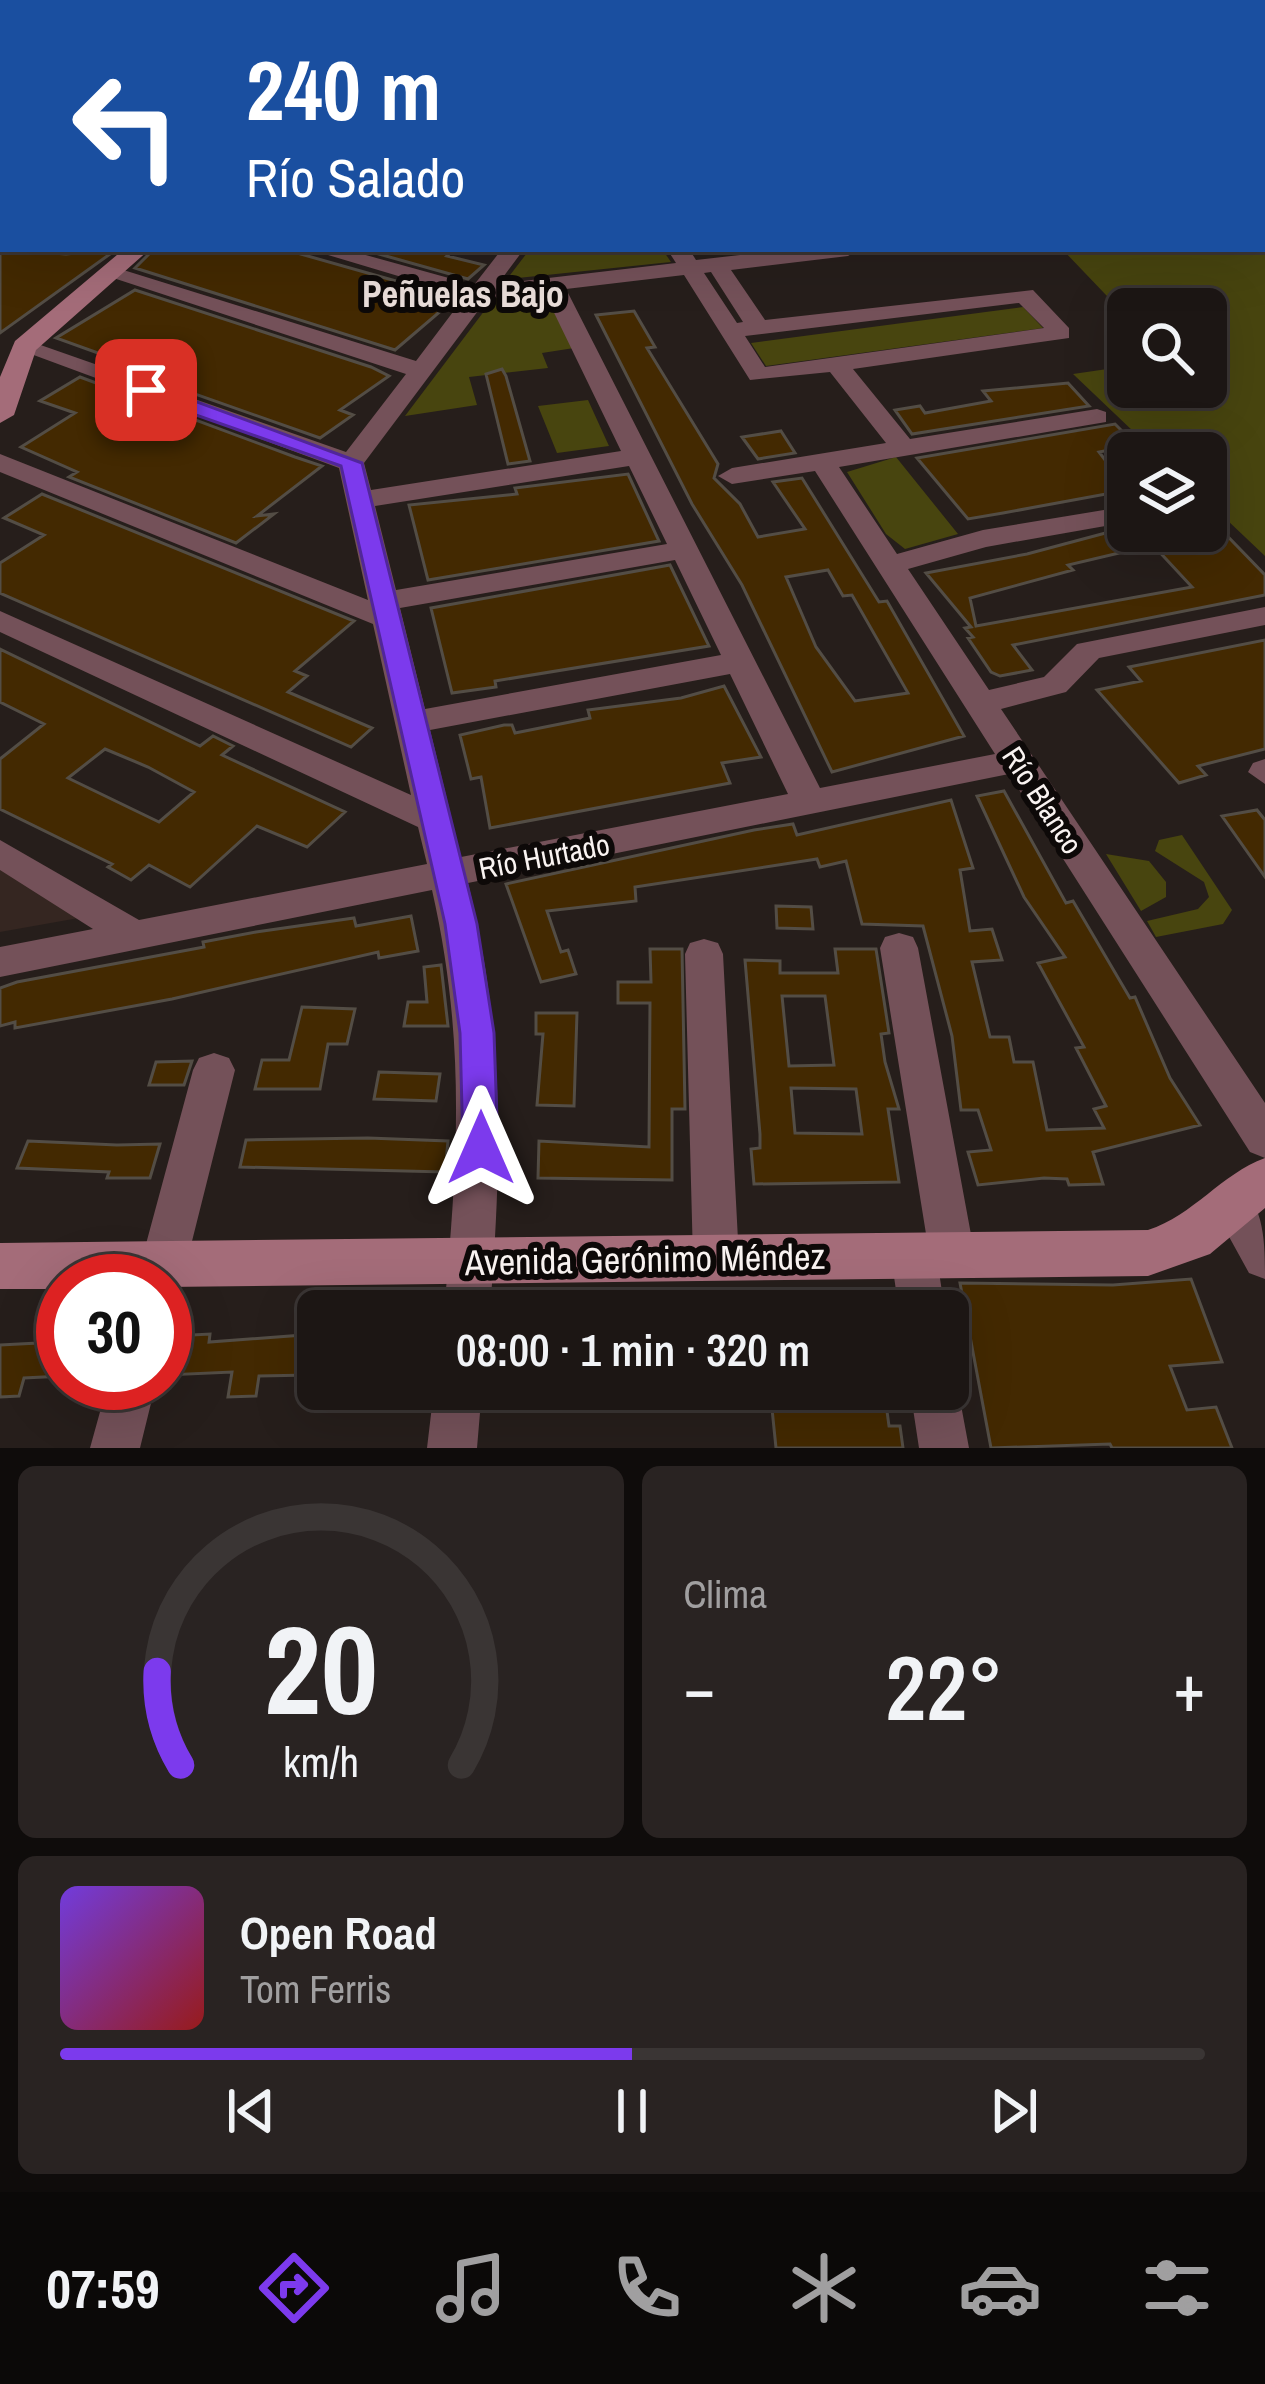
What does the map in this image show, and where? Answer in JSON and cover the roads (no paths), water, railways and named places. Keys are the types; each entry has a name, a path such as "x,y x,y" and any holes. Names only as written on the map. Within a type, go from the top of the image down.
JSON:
{"street":[{"path":"0,415 24,346 135,252"},
{"path":"331,252 479,293 684,258 717,265 823,252"},
{"path":"351,463 511,252"},
{"path":"684,258 730,331 760,376 1061,333 1025,295 730,331"},
{"path":"717,265 759,328"},
{"path":"109,274 422,371"},
{"path":"552,284 810,802"},
{"path":"24,346 351,463"},
{"path":"837,364 903,448"},
{"path":"732,476 1096,417"},
{"path":"362,500 639,456"},
{"name":"Río Blanco","path":"822,461 1265,1139"},
{"path":"0,462 387,610 685,550"},
{"path":"351,463 471,976 481,1089 470,1290"},
{"path":"890,565 983,539 1107,518"},
{"path":"980,703 1055,685 1088,651 1265,616"},
{"path":"0,620 437,821"},
{"path":"414,722 740,662"},
{"name":"Río Hurtado","path":"0,962 1017,760"},
{"path":"0,853 135,936"},
{"path":"899,948 933,1256 926,1290"},
{"path":"704,954 716,1258"},
{"path":"166,1254 214,1070"},
{"path":"1249,1191 1265,1258"},
{"name":"Avenida Gerónimo Méndez","path":"192,1272 473,1261 1148,1253 1193,1238 1249,1191"},
{"name":"Avenida Gerónimo Méndez","path":"0,1266 36,1268"},
{"path":"115,1448 125,1410"},
{"path":"452,1448 456,1410"},
{"path":"938,1410 944,1448"}],"district":[{"name":"Peñuelas Bajo","path":"463,294"}]}
